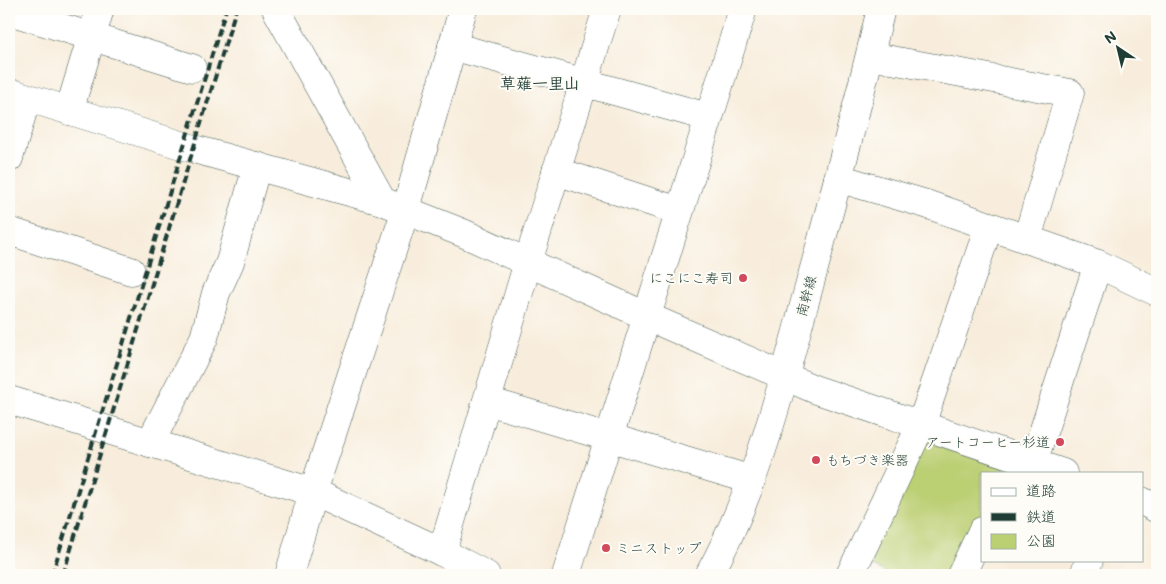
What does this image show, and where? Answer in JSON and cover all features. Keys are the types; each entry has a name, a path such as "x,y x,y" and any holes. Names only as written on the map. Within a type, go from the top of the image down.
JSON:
{"street":[{"path":"69,111 100,9"},
{"path":"276,9 394,205"},
{"path":"289,575 394,205 452,46 461,9"},
{"path":"442,552 528,262 607,9"},
{"path":"566,575 743,9"},
{"name":"南幹線","path":"709,575 752,480 784,376 838,178 881,9"},
{"path":"9,11 192,68"},
{"path":"452,46 708,118"},
{"path":"870,56 1070,93 1027,239"},
{"path":"9,158 18,95 394,205 463,233 646,316 814,389 921,425 1020,464 1058,472"},
{"path":"150,442 204,338 216,293 230,262 257,166"},
{"path":"556,171 679,211"},
{"path":"838,178 926,204 1098,264 1157,292"},
{"path":"850,575 921,425 989,226"},
{"path":"9,231 131,271"},
{"path":"1020,464 1098,264"},
{"path":"9,400 313,492 442,552 486,575"},
{"path":"487,401 752,480"},
{"path":"1144,502 1157,509"},
{"path":"961,575 981,533"},
{"path":"1084,575 1088,562"}],"green space":[{"path":"928,435 1005,466 1002,472 981,472 981,515 952,575 891,575 865,562"}],"railway":[{"path":"52,575 226,9"},
{"path":"63,575 236,9"}],"place":[{"name":"にこにこ寿司","path":"743,278"},
{"name":"アートコーヒー杉道","path":"1060,442"},
{"name":"もちづき楽器","path":"816,460"},
{"name":"ミニストップ","path":"606,548"}],"district":[{"name":"草薙一里山","path":"540,83"}]}
